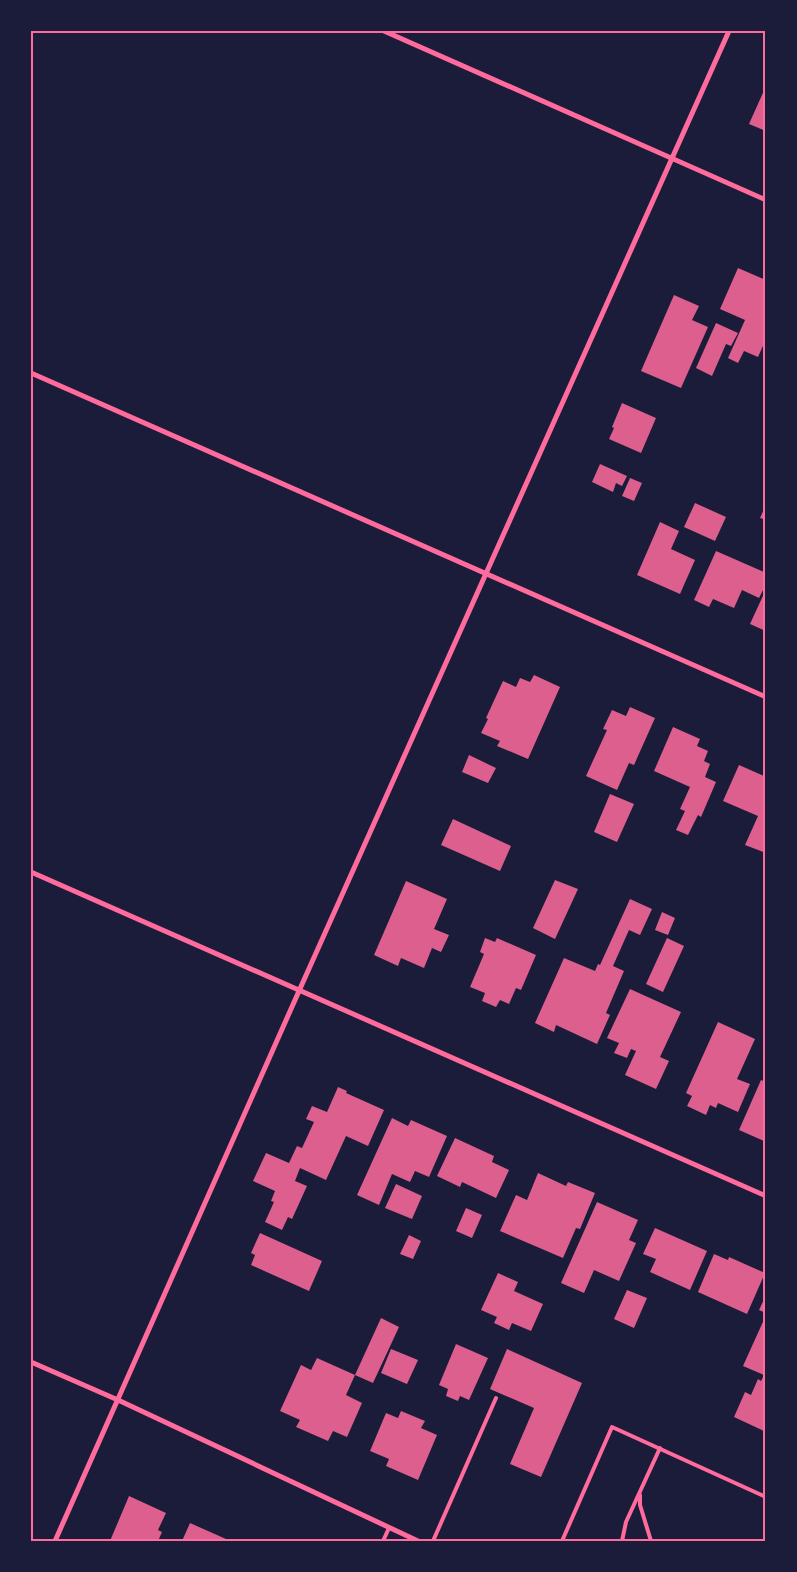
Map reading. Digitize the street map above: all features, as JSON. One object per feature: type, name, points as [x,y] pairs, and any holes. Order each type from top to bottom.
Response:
[{"type":"street","points":[[384,31],[766,200]]},
{"type":"street","points":[[55,1541],[729,31]]},
{"type":"street","points":[[31,373],[766,697]]},
{"type":"street","points":[[31,872],[766,1196]]},
{"type":"street","points":[[31,1362],[118,1400],[418,1541]]},
{"type":"lane","points":[[433,1541],[496,1398]]},
{"type":"lane","points":[[562,1541],[612,1427],[766,1497]]},
{"type":"lane","points":[[622,1541],[626,1522],[660,1448]]},
{"type":"lane","points":[[641,1490],[640,1505],[650,1541]]},
{"type":"lane","points":[[383,1541],[389,1528]]},
{"type":"building","points":[[766,86],[766,131],[749,124]]},
{"type":"building","points":[[738,268],[766,280],[766,339],[758,357],[744,351],[738,363],[728,358],[745,320],[720,309]]},
{"type":"building","points":[[674,295],[699,306],[692,320],[708,327],[681,388],[641,371]]},
{"type":"building","points":[[716,323],[738,333],[731,346],[726,344],[712,376],[696,368]]},
{"type":"building","points":[[622,403],[656,418],[641,453],[609,439]]},
{"type":"building","points":[[600,464],[627,476],[622,486],[616,483],[613,492],[592,482]]},
{"type":"building","points":[[630,478],[642,483],[634,501],[622,496]]},
{"type":"building","points":[[695,503],[726,517],[715,541],[684,527]]},
{"type":"building","points":[[766,505],[766,520],[760,518]]},
{"type":"building","points":[[660,522],[679,531],[671,549],[695,560],[680,594],[637,575]]},
{"type":"building","points":[[716,551],[766,573],[766,584],[759,598],[742,590],[734,608],[713,599],[709,607],[694,600]]},
{"type":"building","points":[[766,589],[766,631],[750,624]]},
{"type":"building","points":[[534,675],[560,687],[528,759],[497,746],[500,741],[481,733],[503,681],[516,687],[520,678],[530,682]]},
{"type":"building","points":[[630,707],[655,718],[634,765],[629,763],[617,790],[586,776],[607,730],[603,729],[612,710],[626,716]]},
{"type":"building","points":[[673,727],[700,739],[697,746],[708,751],[704,761],[710,764],[705,777],[716,782],[701,817],[698,815],[688,835],[676,830],[685,811],[680,809],[690,787],[654,771]]},
{"type":"building","points":[[469,755],[496,768],[488,783],[462,772]]},
{"type":"building","points":[[739,765],[766,777],[766,853],[745,845],[758,816],[723,801]]},
{"type":"building","points":[[610,794],[634,804],[617,842],[594,832]]},
{"type":"building","points":[[453,819],[511,846],[500,871],[441,845]]},
{"type":"building","points":[[555,880],[578,889],[555,939],[533,928]]},
{"type":"building","points":[[406,881],[447,899],[434,929],[449,935],[441,952],[432,948],[424,968],[401,958],[398,966],[374,955]]},
{"type":"building","points":[[630,899],[652,909],[640,935],[629,930],[613,966],[624,971],[606,1013],[610,1015],[597,1044],[556,1025],[554,1032],[535,1023],[564,958],[595,971],[598,964],[600,965]]},
{"type":"building","points":[[662,912],[675,918],[668,935],[655,930]]},
{"type":"building","points":[[485,938],[495,942],[497,938],[536,955],[521,990],[516,988],[509,1004],[500,1000],[496,1007],[482,1001],[485,993],[470,987],[484,954],[480,952]]},
{"type":"building","points":[[667,938],[684,946],[663,992],[646,984]]},
{"type":"building","points":[[630,989],[681,1012],[660,1057],[669,1061],[656,1089],[625,1075],[636,1051],[631,1049],[627,1058],[614,1053],[619,1043],[607,1038]]},
{"type":"building","points":[[718,1022],[755,1039],[737,1079],[750,1084],[738,1112],[718,1103],[716,1108],[710,1105],[706,1115],[687,1106],[692,1096],[686,1093]]},
{"type":"building","points":[[761,1080],[766,1082],[766,1142],[739,1130]]},
{"type":"building","points":[[338,1087],[347,1091],[346,1093],[384,1110],[368,1146],[346,1136],[326,1180],[300,1168],[295,1181],[307,1186],[292,1219],[288,1217],[282,1230],[265,1222],[274,1202],[271,1201],[275,1191],[253,1181],[266,1153],[289,1163],[297,1146],[302,1148],[314,1122],[306,1119],[312,1106],[327,1112]]},
{"type":"building","points":[[392,1118],[408,1126],[411,1120],[447,1136],[429,1177],[415,1171],[410,1182],[392,1174],[379,1205],[357,1195]]},
{"type":"building","points":[[455,1138],[494,1156],[492,1162],[509,1170],[496,1198],[462,1182],[460,1187],[437,1176]]},
{"type":"building","points":[[538,1173],[566,1186],[568,1182],[595,1193],[580,1229],[576,1228],[563,1258],[500,1231],[516,1195],[527,1200]]},
{"type":"building","points":[[396,1184],[422,1196],[412,1219],[385,1208]]},
{"type":"building","points":[[597,1202],[638,1220],[629,1240],[636,1243],[619,1281],[594,1270],[584,1293],[561,1283]]},
{"type":"building","points":[[466,1208],[482,1215],[472,1238],[456,1231]]},
{"type":"building","points":[[655,1228],[707,1251],[690,1290],[650,1272],[656,1259],[643,1254]]},
{"type":"building","points":[[260,1233],[322,1261],[309,1291],[251,1265],[255,1255],[251,1253]]},
{"type":"building","points":[[409,1235],[421,1241],[413,1259],[400,1254]]},
{"type":"building","points":[[714,1254],[728,1260],[729,1257],[765,1273],[747,1314],[698,1292]]},
{"type":"building","points":[[498,1273],[518,1282],[514,1291],[543,1304],[531,1331],[512,1323],[509,1330],[494,1323],[497,1317],[481,1310]]},
{"type":"building","points":[[627,1290],[647,1298],[634,1328],[614,1319]]},
{"type":"building","points":[[766,1295],[766,1313],[759,1310]]},
{"type":"building","points":[[766,1315],[766,1426],[764,1431],[734,1417],[745,1392],[751,1395],[758,1379],[761,1381],[764,1375],[743,1366]]},
{"type":"building","points":[[381,1318],[399,1327],[373,1383],[355,1375]]},
{"type":"building","points":[[456,1344],[488,1358],[469,1400],[460,1396],[458,1401],[446,1396],[448,1389],[439,1385]]},
{"type":"building","points":[[391,1349],[418,1360],[407,1384],[381,1373]]},
{"type":"building","points":[[507,1349],[582,1383],[541,1477],[510,1464],[534,1408],[490,1389]]},
{"type":"building","points":[[317,1358],[355,1375],[346,1395],[362,1403],[347,1437],[333,1431],[328,1441],[296,1427],[300,1420],[280,1411],[301,1365],[311,1370]]},
{"type":"building","points":[[401,1411],[425,1421],[421,1428],[437,1435],[418,1480],[386,1466],[389,1459],[370,1451],[386,1413],[398,1418]]},
{"type":"building","points":[[129,1496],[166,1513],[158,1530],[162,1532],[158,1541],[110,1541]]},
{"type":"building","points":[[190,1523],[226,1539],[225,1541],[182,1541]]}]
